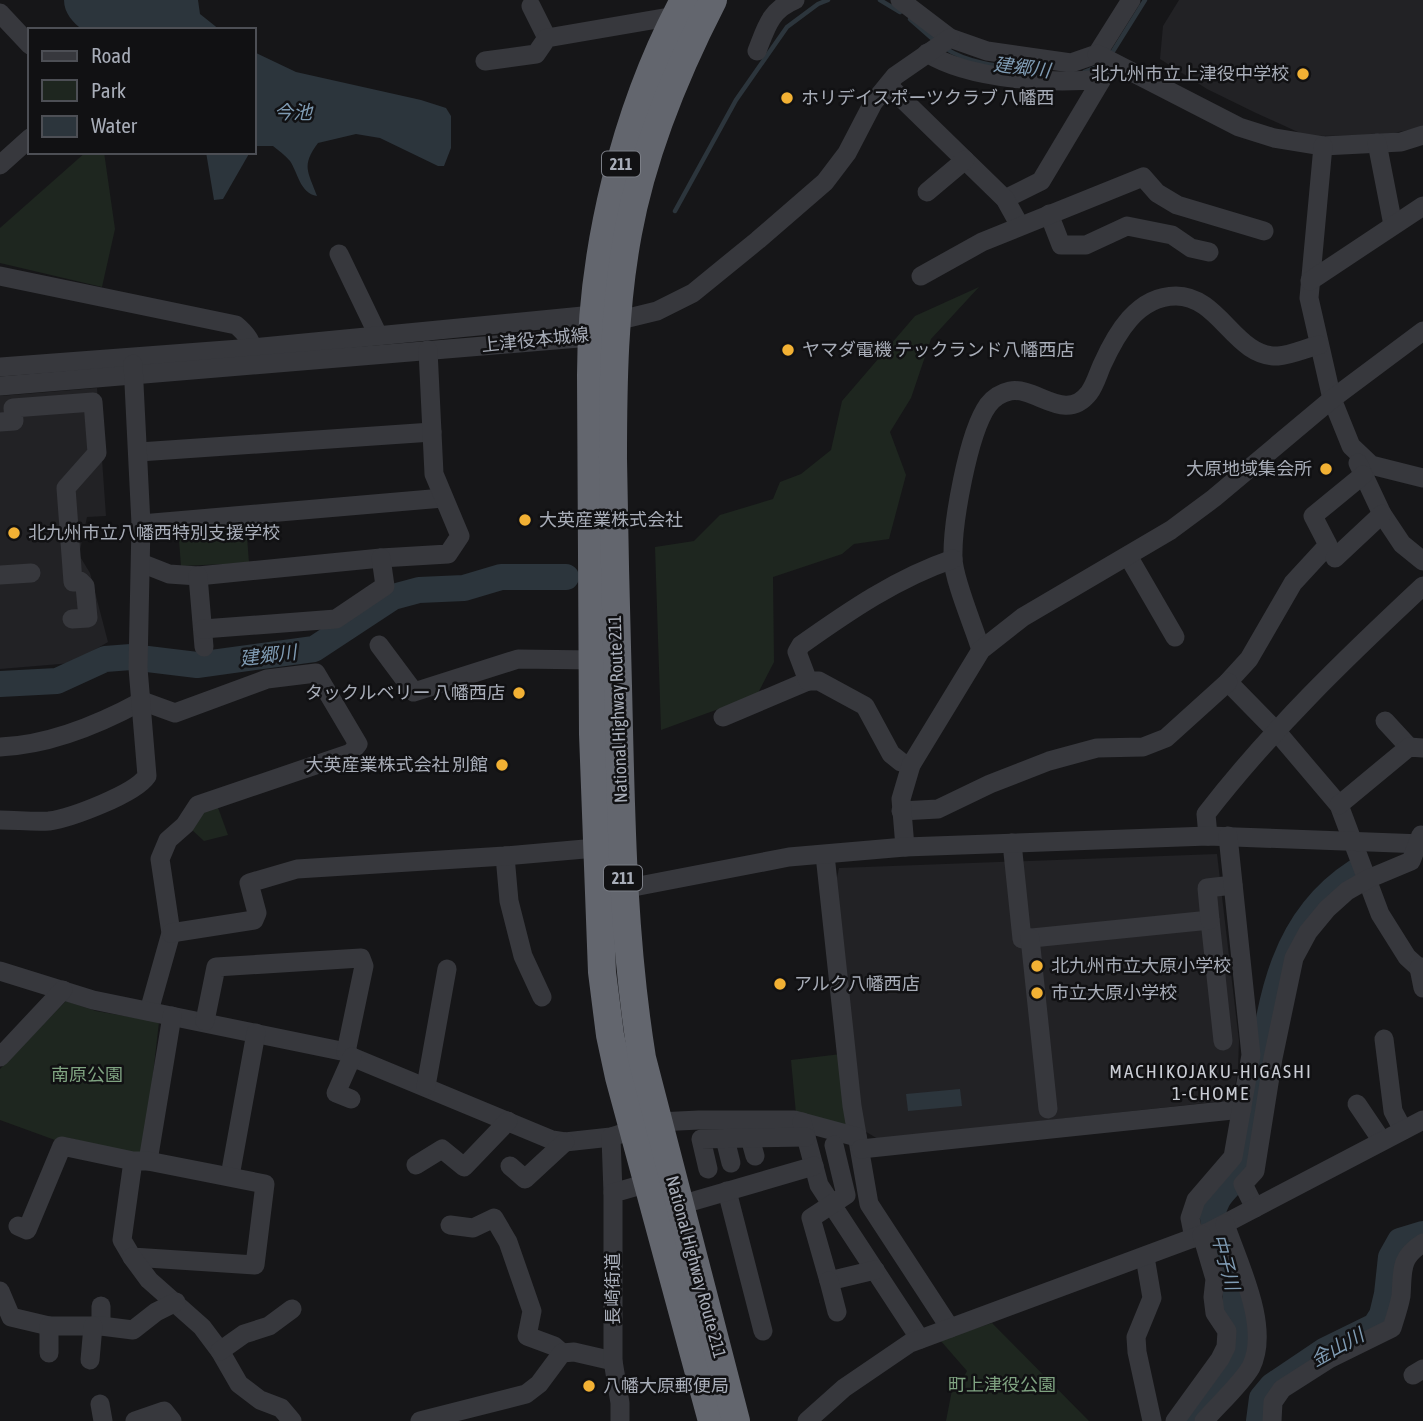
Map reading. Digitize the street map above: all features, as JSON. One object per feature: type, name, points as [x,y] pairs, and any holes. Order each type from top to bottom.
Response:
[{"type":"highway","name":"National Highway Route 211","points":[[712,1421],[610,1035],[602,972],[611,891],[614,365],[600,324],[651,142],[677,75],[713,0]]},
{"type":"highway","name":"National Highway Route 211","points":[[611,891],[596,848],[594,660],[604,235],[618,174],[639,103],[680,8]]},
{"type":"highway","name":"National Highway Route 211","points":[[634,1129],[680,1205],[736,1421]]},
{"type":"street","points":[[757,51],[771,17],[787,3],[795,0]]},
{"type":"street","points":[[907,2],[938,46],[941,62],[1032,80],[1071,70],[1097,54],[1131,0]]},
{"type":"street","points":[[531,6],[547,38]]},
{"type":"street","points":[[485,61],[536,54],[547,38],[680,8]]},
{"type":"street","points":[[0,13],[7,34],[28,44]]},
{"type":"street","points":[[600,324],[657,311],[693,293],[825,182],[847,153],[873,103],[895,76],[938,46],[987,51],[1102,79],[1041,181],[1005,199]]},
{"type":"street","points":[[1097,54],[1239,127],[1274,138],[1323,146],[1401,142],[1423,135]]},
{"type":"street","points":[[888,85],[1005,199],[1020,226]]},
{"type":"street","points":[[0,165],[28,140]]},
{"type":"street","points":[[1377,143],[1393,225]]},
{"type":"street","points":[[1323,146],[1309,298],[1332,399],[1382,514],[1402,544],[1423,561]]},
{"type":"street","points":[[927,192],[965,160]]},
{"type":"street","points":[[921,276],[982,242],[1143,177],[1157,193],[1177,205],[1264,231]]},
{"type":"street","points":[[1310,281],[1423,206]]},
{"type":"street","points":[[1049,214],[1061,245],[1086,245],[1127,226],[1172,235],[1192,248],[1209,252]]},
{"type":"street","points":[[339,254],[378,335]]},
{"type":"street","points":[[0,276],[236,325],[246,333],[254,356]]},
{"type":"street","points":[[981,650],[953,559],[963,474],[988,406],[1000,394],[1015,390],[1067,406],[1081,401],[1090,392],[1115,338],[1126,322],[1144,306],[1173,296],[1189,297],[1211,309],[1256,351],[1278,356],[1319,345]]},
{"type":"street","name":"上津役本城線","points":[[254,356],[378,335],[600,324]]},
{"type":"street","name":"上津役本城線","points":[[0,367],[133,365],[254,356],[428,350],[600,324]]},
{"type":"street","points":[[905,847],[901,799],[911,765],[981,650],[1023,617],[1171,530],[1214,498],[1332,399],[1423,331]]},
{"type":"street","points":[[141,563],[169,574],[198,576],[447,554],[460,536],[434,474],[428,350]]},
{"type":"street","points":[[0,820],[50,821],[103,804],[142,783],[147,776],[138,657],[141,524],[133,365]]},
{"type":"street","name":"上津役本城線","points":[[0,386],[133,365]]},
{"type":"street","points":[[0,422],[14,421],[13,408],[93,401],[97,453],[66,488],[73,582],[80,581],[85,586],[88,618],[72,619]]},
{"type":"street","points":[[139,452],[432,432]]},
{"type":"street","points":[[1351,446],[1371,465],[1423,478]]},
{"type":"street","points":[[1331,551],[1313,516],[1363,475]]},
{"type":"street","points":[[141,524],[443,498]]},
{"type":"street","points":[[901,811],[938,809],[990,784],[1049,761],[1085,751],[1097,748],[1143,747],[1166,738],[1228,682],[1249,659],[1293,583],[1382,514]]},
{"type":"street","points":[[1128,555],[1175,637]]},
{"type":"street","points":[[198,576],[203,638],[336,620],[385,586],[381,558]]},
{"type":"street","points":[[808,681],[797,652],[801,645],[868,598],[953,559]]},
{"type":"street","points":[[0,575],[31,573]]},
{"type":"street","points":[[1208,836],[1206,814],[1227,786],[1355,649],[1423,586]]},
{"type":"street","points":[[379,645],[414,692],[518,659],[594,660]]},
{"type":"street","points":[[0,747],[40,743],[60,737],[142,701],[175,713],[267,678],[316,673],[358,744],[351,753],[198,806],[185,825],[168,840],[160,859],[171,933],[149,1012]]},
{"type":"street","points":[[723,717],[808,681],[819,681],[865,706],[891,754],[901,762],[911,765]]},
{"type":"street","points":[[1228,682],[1277,732],[1339,805],[1380,914],[1407,957],[1421,968],[1423,988]]},
{"type":"street","points":[[1339,805],[1416,748],[1385,721]]},
{"type":"street","points":[[611,891],[789,858],[905,847],[1208,836],[1421,839],[1411,861],[1368,879],[1347,891],[1327,909],[1308,932],[1294,958],[1273,1058],[1255,1171],[1243,1184],[1255,1208]]},
{"type":"street","points":[[1205,1421],[1251,1367],[1258,1329],[1254,1308],[1210,1231],[1190,1217],[1196,1200],[1233,1157],[1251,1055],[1228,836]]},
{"type":"street","points":[[1012,843],[1022,939],[1210,920]]},
{"type":"street","points":[[171,933],[254,920],[257,913],[249,883],[297,869],[596,848]]},
{"type":"street","points":[[825,855],[859,1143],[869,1204],[950,1328]]},
{"type":"street","points":[[505,856],[509,901],[523,956],[542,997]]},
{"type":"street","points":[[1223,1041],[1207,888],[1233,885]]},
{"type":"street","points":[[1030,938],[1048,1109]]},
{"type":"street","points":[[205,1021],[216,967],[361,958],[364,966],[349,1054],[336,1093]]},
{"type":"street","points":[[426,1086],[447,969]]},
{"type":"street","points":[[0,971],[93,1000],[205,1021],[349,1054],[538,1136],[565,1142],[634,1129],[780,1120],[804,1130],[859,1143],[1242,1109]]},
{"type":"street","points":[[0,1057],[62,990]]},
{"type":"street","points":[[172,1016],[122,1240],[149,1280],[202,1327],[239,1384],[260,1400],[281,1408],[292,1421]]},
{"type":"street","points":[[230,1176],[256,1033]]},
{"type":"street","points":[[1384,1039],[1393,1111],[1403,1130]]},
{"type":"street","points":[[1251,1055],[1273,1058]]},
{"type":"street","points":[[1357,1104],[1382,1141]]},
{"type":"street","points":[[807,1421],[844,1388],[910,1343],[1210,1231],[1423,1120]]},
{"type":"street","points":[[416,1164],[442,1149],[464,1167],[508,1121]]},
{"type":"street","name":"長崎街道","points":[[620,1421],[613,1361],[613,1193],[634,1129]]},
{"type":"street","points":[[708,1169],[701,1139],[724,1139],[753,1147],[776,1143],[804,1130]]},
{"type":"street","points":[[804,1130],[819,1185],[920,1339]]},
{"type":"street","points":[[724,1139],[731,1163]]},
{"type":"street","points":[[510,1167],[525,1179],[565,1142]]},
{"type":"street","points":[[834,1144],[846,1195],[811,1218],[837,1312]]},
{"type":"street","points":[[18,1226],[27,1230],[62,1146],[265,1184],[255,1265],[132,1256]]},
{"type":"street","points":[[680,1205],[814,1166]]},
{"type":"street","points":[[613,1193],[648,1183]]},
{"type":"street","points":[[727,1191],[763,1331]]},
{"type":"street","points":[[450,1225],[472,1228],[494,1218],[508,1242],[532,1311],[527,1336],[554,1346],[562,1353],[574,1352],[613,1361]]},
{"type":"street","points":[[1175,1421],[1226,1347],[1227,1331],[1215,1313],[1210,1231]]},
{"type":"street","points":[[1272,1421],[1273,1402],[1282,1389],[1329,1359],[1392,1328],[1401,1297],[1401,1275],[1406,1256],[1423,1243]]},
{"type":"street","points":[[1145,1256],[1152,1298],[1136,1337],[1152,1421]]},
{"type":"street","points":[[829,1281],[875,1270]]},
{"type":"street","points":[[0,1291],[11,1317],[50,1326],[97,1326],[133,1330],[156,1312],[176,1302]]},
{"type":"street","points":[[90,1360],[102,1306]]},
{"type":"street","points":[[220,1351],[244,1334],[269,1326],[292,1309]]},
{"type":"street","points":[[49,1353],[50,1326]]},
{"type":"street","points":[[420,1421],[526,1394],[539,1384],[562,1353]]},
{"type":"street","points":[[135,1421],[164,1411],[172,1421]]},
{"type":"shaded area","name":"北九州市立上津役中学校","points":[[1179,0],[1423,0],[1423,127],[1384,135],[1315,136],[1300,133],[1207,89],[1160,59],[1163,26]]},
{"type":"shaded area","name":"北九州市立八幡西特別支援学校","points":[[97,388],[106,516],[87,517],[79,555],[90,573],[108,642],[72,663],[0,669],[0,396]]},
{"type":"shaded area","name":"北九州市立大原小学校","points":[[1217,854],[1239,1041],[1233,1100],[878,1139],[863,1130],[834,891],[839,868]]},
{"type":"green space","points":[[84,154],[104,154],[115,229],[102,287],[0,263],[0,228]]},
{"type":"green space","points":[[979,287],[931,339],[911,398],[890,432],[906,475],[889,539],[854,544],[842,554],[773,577],[774,662],[757,695],[661,730],[655,547],[694,541],[720,515],[773,499],[780,482],[801,474],[831,450],[842,401],[915,316]]},
{"type":"green space","points":[[246,523],[249,563],[181,566],[178,528]]},
{"type":"green space","points":[[217,805],[228,835],[204,841],[190,828],[200,810]]},
{"type":"green space","name":"南原公園","points":[[66,1001],[96,1011],[159,1022],[144,1153],[136,1155],[65,1137],[55,1140],[0,1120],[0,1069]]},
{"type":"green space","points":[[841,1054],[849,1120],[844,1127],[796,1114],[791,1060]]},
{"type":"green space","name":"町上津役公園","points":[[992,1323],[1089,1421],[946,1421],[952,1390],[967,1371],[940,1340]]},
{"type":"water","points":[[64,0],[198,0],[200,14],[218,28],[81,28],[66,9]]},
{"type":"water","name":"今池","points":[[256,53],[296,72],[446,108],[451,116],[451,148],[444,166],[438,166],[380,138],[356,134],[318,143],[308,163],[317,196],[303,187],[290,161],[273,146],[256,146]]},
{"type":"water","name":"今池","points":[[206,154],[249,154],[223,199],[214,200]]},
{"type":"water","points":[[960,1089],[962,1106],[908,1111],[906,1094]]},
{"type":"waterway","name":"建郷川","points":[[675,211],[736,100],[787,27],[818,4],[828,0]]},
{"type":"waterway","name":"建郷川","points":[[880,0],[900,12]]},
{"type":"waterway","name":"建郷川","points":[[1110,56],[1145,0]]},
{"type":"waterway","name":"建郷川","points":[[910,19],[935,41]]},
{"type":"waterway","name":"建郷川","points":[[945,48],[978,62],[1038,71]]},
{"type":"waterway","name":"建郷川","points":[[1084,72],[1102,65]]},
{"type":"waterway","name":"建郷川","points":[[0,684],[57,681],[105,659],[131,657],[197,665],[314,649],[393,597],[419,590],[464,588],[501,577],[566,577]]},
{"type":"waterway","name":"中子川","points":[[1191,1421],[1240,1360],[1247,1339],[1236,1307],[1236,1292],[1216,1236],[1213,1218],[1216,1202],[1241,1172],[1247,1159],[1270,1011],[1279,979],[1290,949],[1306,920],[1328,894],[1356,872]]},
{"type":"waterway","name":"金山川","points":[[1259,1421],[1262,1398],[1272,1386],[1324,1351],[1375,1326],[1382,1315],[1387,1294],[1391,1257],[1400,1241],[1423,1234]]},
{"type":"place","name":"北九州市立上津役中学校","points":[[1303,74]]},
{"type":"place","name":"ホリデイスポーツクラブ 八幡西","points":[[787,98]]},
{"type":"place","name":"ヤマダ電機 テックランド八幡西店","points":[[788,350]]},
{"type":"place","name":"大原地域集会所","points":[[1326,469]]},
{"type":"place","name":"大英産業株式会社","points":[[525,520]]},
{"type":"place","name":"北九州市立八幡西特別支援学校","points":[[14,533]]},
{"type":"place","name":"タックルベリー 八幡西店","points":[[519,693]]},
{"type":"place","name":"大英産業株式会社 別館","points":[[502,765]]},
{"type":"place","name":"北九州市立大原小学校","points":[[1037,966]]},
{"type":"place","name":"アルク八幡西店","points":[[780,984]]},
{"type":"place","name":"市立大原小学校","points":[[1037,993]]},
{"type":"place","name":"八幡大原郵便局","points":[[589,1386]]},
{"type":"district","name":"MACHIKOJAKU-HIGASHI 1-CHOME","points":[[1211,1082]]}]
